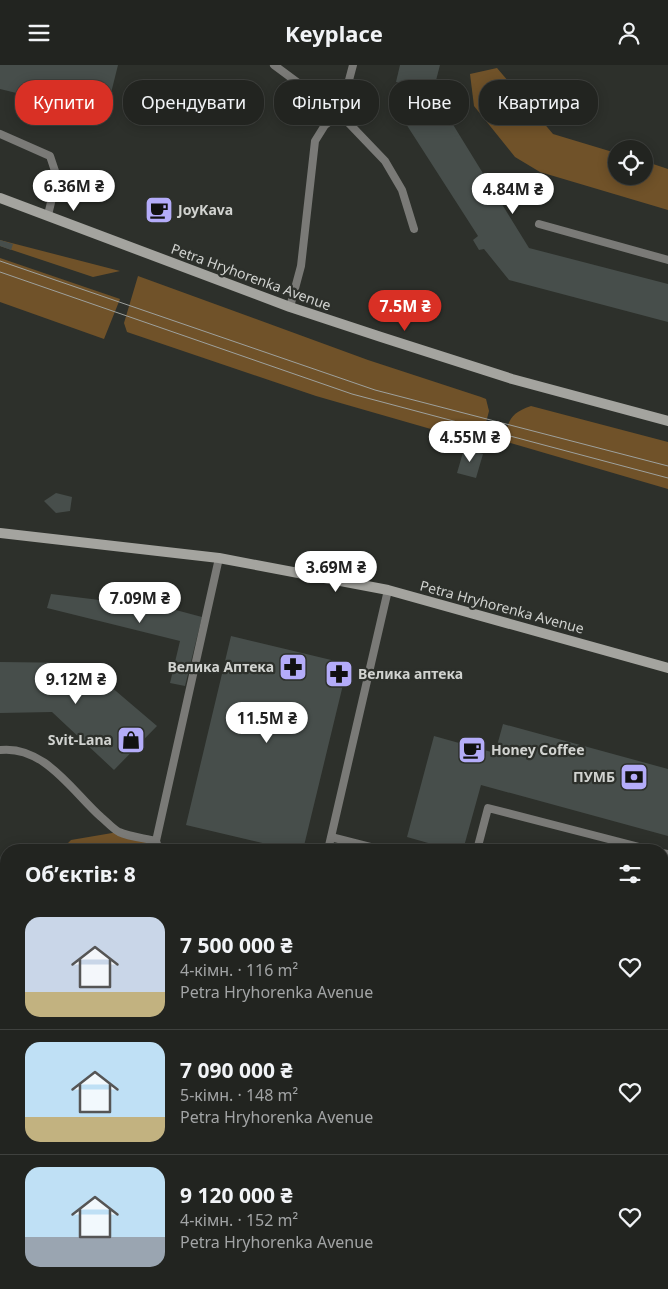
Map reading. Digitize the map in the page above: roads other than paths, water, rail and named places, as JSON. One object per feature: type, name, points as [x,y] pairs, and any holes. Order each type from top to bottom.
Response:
[{"type":"main road","name":"Petra Hryhorenka Avenue","points":[[0,198],[290,307],[512,379],[668,421]]},
{"type":"main road","name":"Petra Hryhorenka Avenue","points":[[0,533],[219,558],[388,590],[668,667]]},
{"type":"lane","points":[[274,65],[294,80]]},
{"type":"lane","points":[[350,80],[354,65]]},
{"type":"lane","points":[[290,307],[301,266],[315,141],[325,125]]},
{"type":"lane","points":[[351,125],[385,161],[402,190],[414,229]]},
{"type":"lane","points":[[0,134],[50,156],[58,177],[48,215]]},
{"type":"lane","points":[[539,224],[668,260]]},
{"type":"lane","points":[[157,844],[156,841],[219,558]]},
{"type":"lane","points":[[329,844],[388,590]]},
{"type":"lane","points":[[0,750],[7,749],[33,754],[64,779],[92,809],[118,832],[156,841]]},
{"type":"lane","points":[[479,844],[488,808],[628,844]]},
{"type":"lane","points":[[331,837],[358,844]]},
{"type":"tram line","points":[[0,261],[375,390],[668,466]]},
{"type":"tram line","points":[[0,272],[352,394],[668,478]]},
{"type":"place","name":"JoyKava","points":[[159,210]]},
{"type":"place","name":"Велика Аптека","points":[[293,667]]},
{"type":"place","name":"Велика аптека","points":[[339,674]]},
{"type":"place","name":"Svit-Lana","points":[[131,740]]},
{"type":"place","name":"Honey Coffee","points":[[472,750]]},
{"type":"place","name":"ПУМБ","points":[[634,777]]}]
